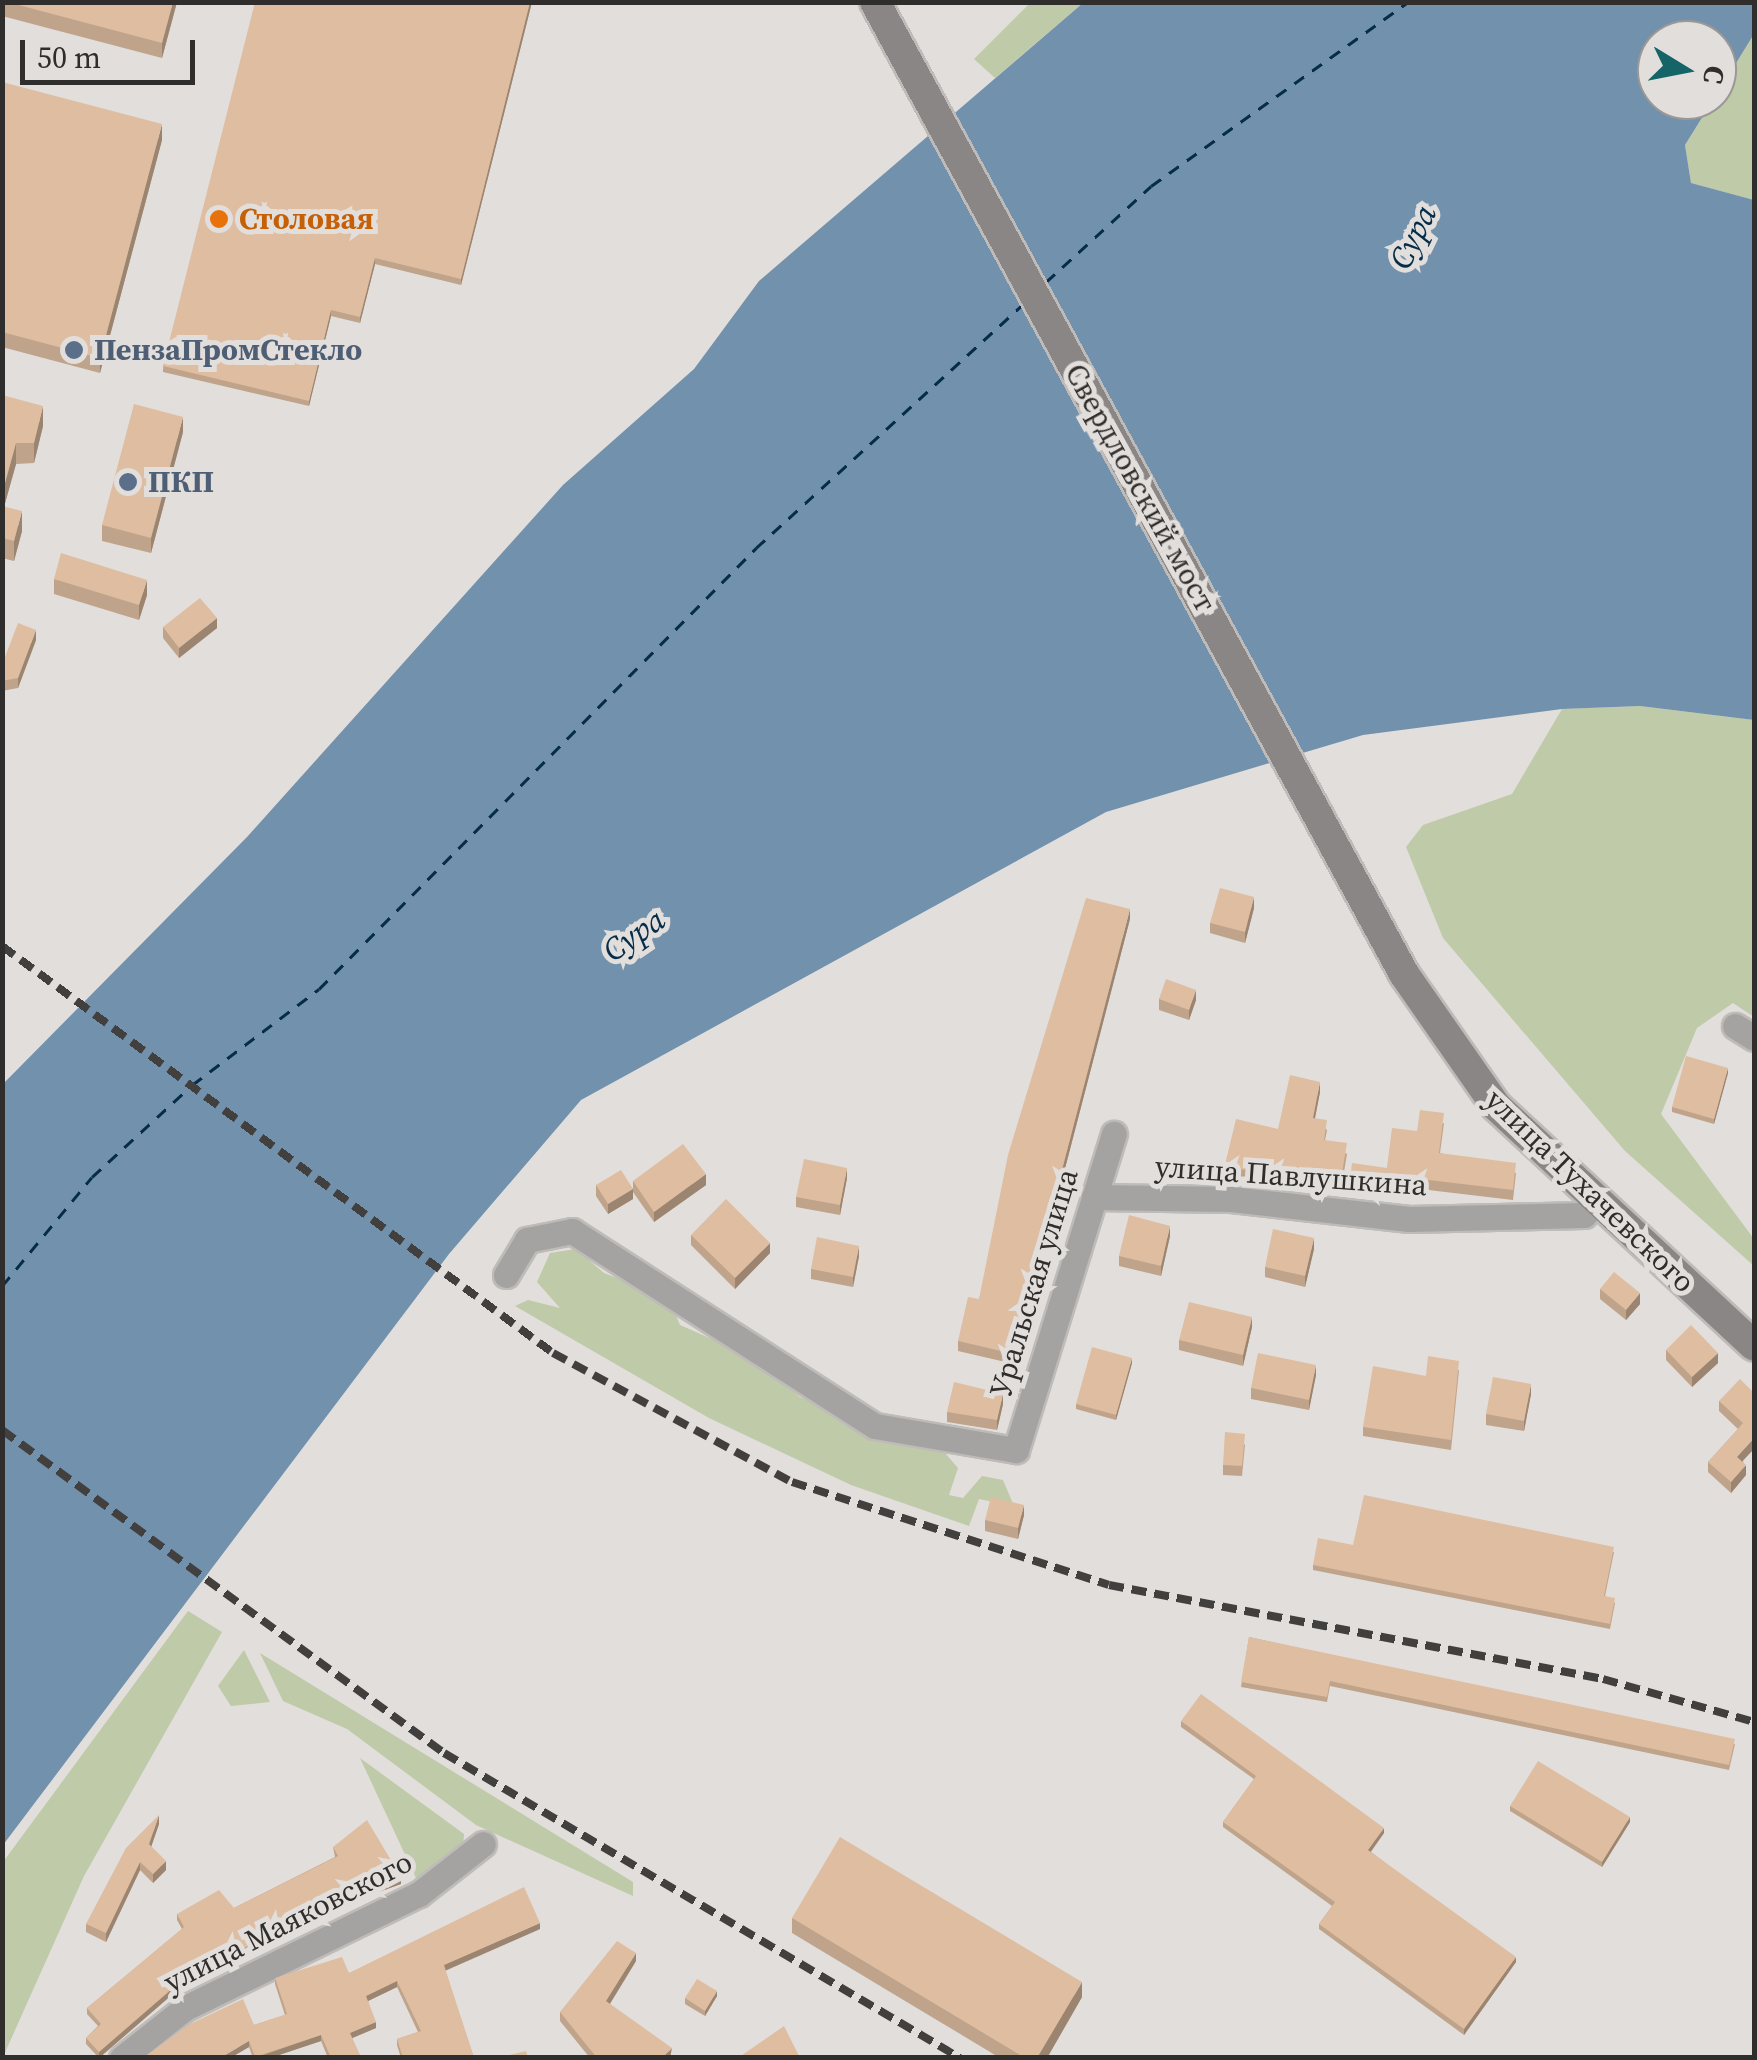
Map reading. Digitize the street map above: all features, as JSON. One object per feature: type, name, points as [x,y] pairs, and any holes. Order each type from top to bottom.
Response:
[{"type":"main road","name":"Свердловский мост","points":[[875,2],[1404,974]]},
{"type":"main road","name":"улица Тухачевского","points":[[1404,974],[1496,1106],[1754,1346]]},
{"type":"street","name":"Уральская улица","points":[[506,1276],[527,1240],[572,1231],[875,1426],[1016,1450],[1114,1134]]},
{"type":"street","name":"улица Павлушкина","points":[[1094,1197],[1231,1200],[1409,1219],[1584,1215],[1597,1201]]},
{"type":"street","name":"улица Маяковского","points":[[122,2058],[185,2008],[406,1901],[483,1844]]},
{"type":"green space","points":[[1030,3],[1083,3],[995,78],[974,59]]},
{"type":"green space","points":[[1754,34],[1754,200],[1691,183],[1685,145],[1701,120],[1737,120],[1737,61]]},
{"type":"green space","points":[[1640,706],[1754,720],[1754,1017],[1733,1003],[1697,1028],[1661,1114],[1754,1239],[1754,1266],[1625,1151],[1443,938],[1406,847],[1423,825],[1512,794],[1562,709]]},
{"type":"green space","points":[[576,1249],[604,1273],[669,1298],[680,1325],[748,1355],[800,1397],[945,1453],[958,1468],[949,1495],[963,1498],[982,1476],[1003,1480],[1014,1506],[979,1499],[969,1526],[851,1485],[709,1418],[515,1306],[528,1300],[560,1308],[537,1282],[550,1253]]},
{"type":"green space","points":[[188,1611],[222,1632],[84,1876],[3,2057],[3,1862]]},
{"type":"green space","points":[[244,1650],[270,1702],[231,1706],[218,1686]]},
{"type":"green space","points":[[260,1653],[633,1882],[633,1896],[476,1825],[347,1729],[283,1701]]},
{"type":"green space","points":[[360,1758],[464,1834],[463,1850],[431,1878],[416,1878]]},
{"type":"water","name":"Сура","points":[[1083,3],[1754,3],[1754,34],[1737,62],[1737,20],[1637,20],[1637,120],[1701,120],[1685,145],[1691,183],[1754,200],[1754,720],[1640,706],[1562,709],[1363,735],[1106,812],[581,1100],[449,1254],[3,1845],[2,1085],[247,837],[563,485],[694,369],[759,281]]},
{"type":"building","points":[[7,2],[173,2],[162,43]]},
{"type":"building","points":[[255,2],[530,2],[461,279],[375,258],[360,317],[331,310],[309,401],[163,366]]},
{"type":"building","points":[[2,82],[162,124],[100,358],[2,332]]},
{"type":"building","points":[[2,395],[43,406],[34,443],[16,443],[2,494]]},
{"type":"building","points":[[134,404],[183,417],[151,538],[102,525]]},
{"type":"building","points":[[2,506],[22,511],[14,541],[2,538]]},
{"type":"building","points":[[61,553],[147,580],[139,605],[54,579]]},
{"type":"building","points":[[200,598],[217,618],[179,648],[163,627]]},
{"type":"building","points":[[18,623],[36,630],[18,678],[2,681],[2,665]]},
{"type":"building","points":[[1220,888],[1254,897],[1245,932],[1210,923]]},
{"type":"building","points":[[1086,898],[1130,909],[1014,1354],[958,1341],[968,1297],[979,1299],[1008,1155]]},
{"type":"building","points":[[1166,979],[1196,990],[1189,1010],[1159,999]]},
{"type":"building","points":[[1686,1056],[1728,1068],[1714,1119],[1672,1107]]},
{"type":"building","points":[[1290,1075],[1320,1082],[1313,1118],[1327,1120],[1324,1140],[1347,1143],[1342,1173],[1224,1169],[1236,1119],[1278,1129]]},
{"type":"building","points":[[1420,1110],[1444,1113],[1439,1153],[1516,1163],[1513,1190],[1386,1175],[1392,1128],[1417,1131]]},
{"type":"building","points":[[683,1144],[706,1174],[654,1212],[633,1181]]},
{"type":"building","points":[[804,1159],[847,1168],[840,1205],[796,1197]]},
{"type":"building","points":[[1352,1163],[1387,1168],[1384,1192],[1349,1187]]},
{"type":"building","points":[[621,1170],[633,1189],[608,1204],[596,1185]]},
{"type":"building","points":[[726,1199],[770,1243],[735,1278],[691,1235]]},
{"type":"building","points":[[1129,1215],[1170,1226],[1161,1266],[1119,1256]]},
{"type":"building","points":[[1273,1229],[1314,1238],[1305,1276],[1265,1267]]},
{"type":"building","points":[[817,1237],[859,1246],[853,1277],[811,1269]]},
{"type":"building","points":[[1614,1272],[1640,1293],[1626,1310],[1600,1289]]},
{"type":"building","points":[[1189,1302],[1252,1317],[1243,1355],[1179,1340]]},
{"type":"building","points":[[1691,1325],[1718,1353],[1692,1377],[1666,1350]]},
{"type":"building","points":[[1092,1347],[1132,1358],[1116,1415],[1076,1404]]},
{"type":"building","points":[[1258,1353],[1316,1365],[1309,1400],[1251,1388]]},
{"type":"building","points":[[1428,1356],[1459,1361],[1451,1440],[1363,1427],[1373,1366],[1426,1376]]},
{"type":"building","points":[[1493,1377],[1531,1384],[1524,1421],[1486,1414]]},
{"type":"building","points":[[1740,1379],[1754,1393],[1754,1438],[1737,1457],[1746,1465],[1731,1482],[1708,1462],[1743,1423],[1719,1401]]},
{"type":"building","points":[[954,1382],[1003,1394],[997,1420],[947,1412]]},
{"type":"building","points":[[1225,1432],[1245,1434],[1242,1466],[1223,1465]]},
{"type":"building","points":[[1364,1495],[1614,1547],[1604,1596],[1615,1598],[1610,1624],[1313,1565],[1318,1538],[1353,1545]]},
{"type":"building","points":[[991,1497],[1024,1505],[1018,1528],[985,1520]]},
{"type":"building","points":[[1249,1637],[1735,1739],[1729,1765],[1330,1681],[1327,1697],[1241,1682]]},
{"type":"building","points":[[1201,1694],[1384,1828],[1368,1850],[1516,1957],[1464,2029],[1319,1924],[1335,1902],[1223,1822],[1256,1776],[1181,1721]]},
{"type":"building","points":[[1538,1761],[1630,1817],[1602,1862],[1510,1806]]},
{"type":"building","points":[[159,1815],[149,1844],[166,1861],[153,1874],[140,1862],[106,1933],[86,1924],[126,1848]]},
{"type":"building","points":[[367,1820],[401,1877],[318,1908],[208,1968],[204,1961],[99,2052],[86,2038],[101,2024],[87,2008],[184,1927],[177,1914],[219,1890],[234,1908],[338,1856],[333,1847]]},
{"type":"building","points":[[840,1837],[1082,1982],[1037,2058],[1025,2058],[792,1918]]},
{"type":"building","points":[[524,1887],[540,1923],[444,1965],[474,2058],[403,2058],[397,2039],[421,2031],[397,1981],[366,1996],[376,2022],[350,2033],[361,2058],[331,2058],[321,2035],[255,2057],[249,2041],[220,2058],[143,2058],[190,2024],[243,1999],[254,2025],[287,2014],[275,1978],[342,1957],[349,1973]]},
{"type":"building","points":[[617,1941],[636,1953],[606,2001],[672,2048],[662,2058],[597,2058],[560,2012]]},
{"type":"building","points":[[697,1979],[717,1991],[705,2011],[685,1998]]},
{"type":"building","points":[[784,2026],[800,2058],[738,2058]]},
{"type":"building","points":[[526,2051],[528,2058],[497,2058]]},
{"type":"ferry route","points":[[1046,282],[1151,186],[1408,2]]},
{"type":"ferry route","points":[[2,1286],[92,1177],[192,1085],[319,989],[756,548],[1022,305]]},
{"type":"railway","points":[[2,946],[553,1353],[792,1482],[1109,1585],[1603,1679],[1754,1722]]},
{"type":"railway","points":[[2,1430],[444,1753],[960,2058]]},
{"type":"place","name":"Столовая","points":[[219,219]]},
{"type":"place","name":"ПензаПромСтекло","points":[[74,350]]},
{"type":"place","name":"ПКП","points":[[128,482]]}]
